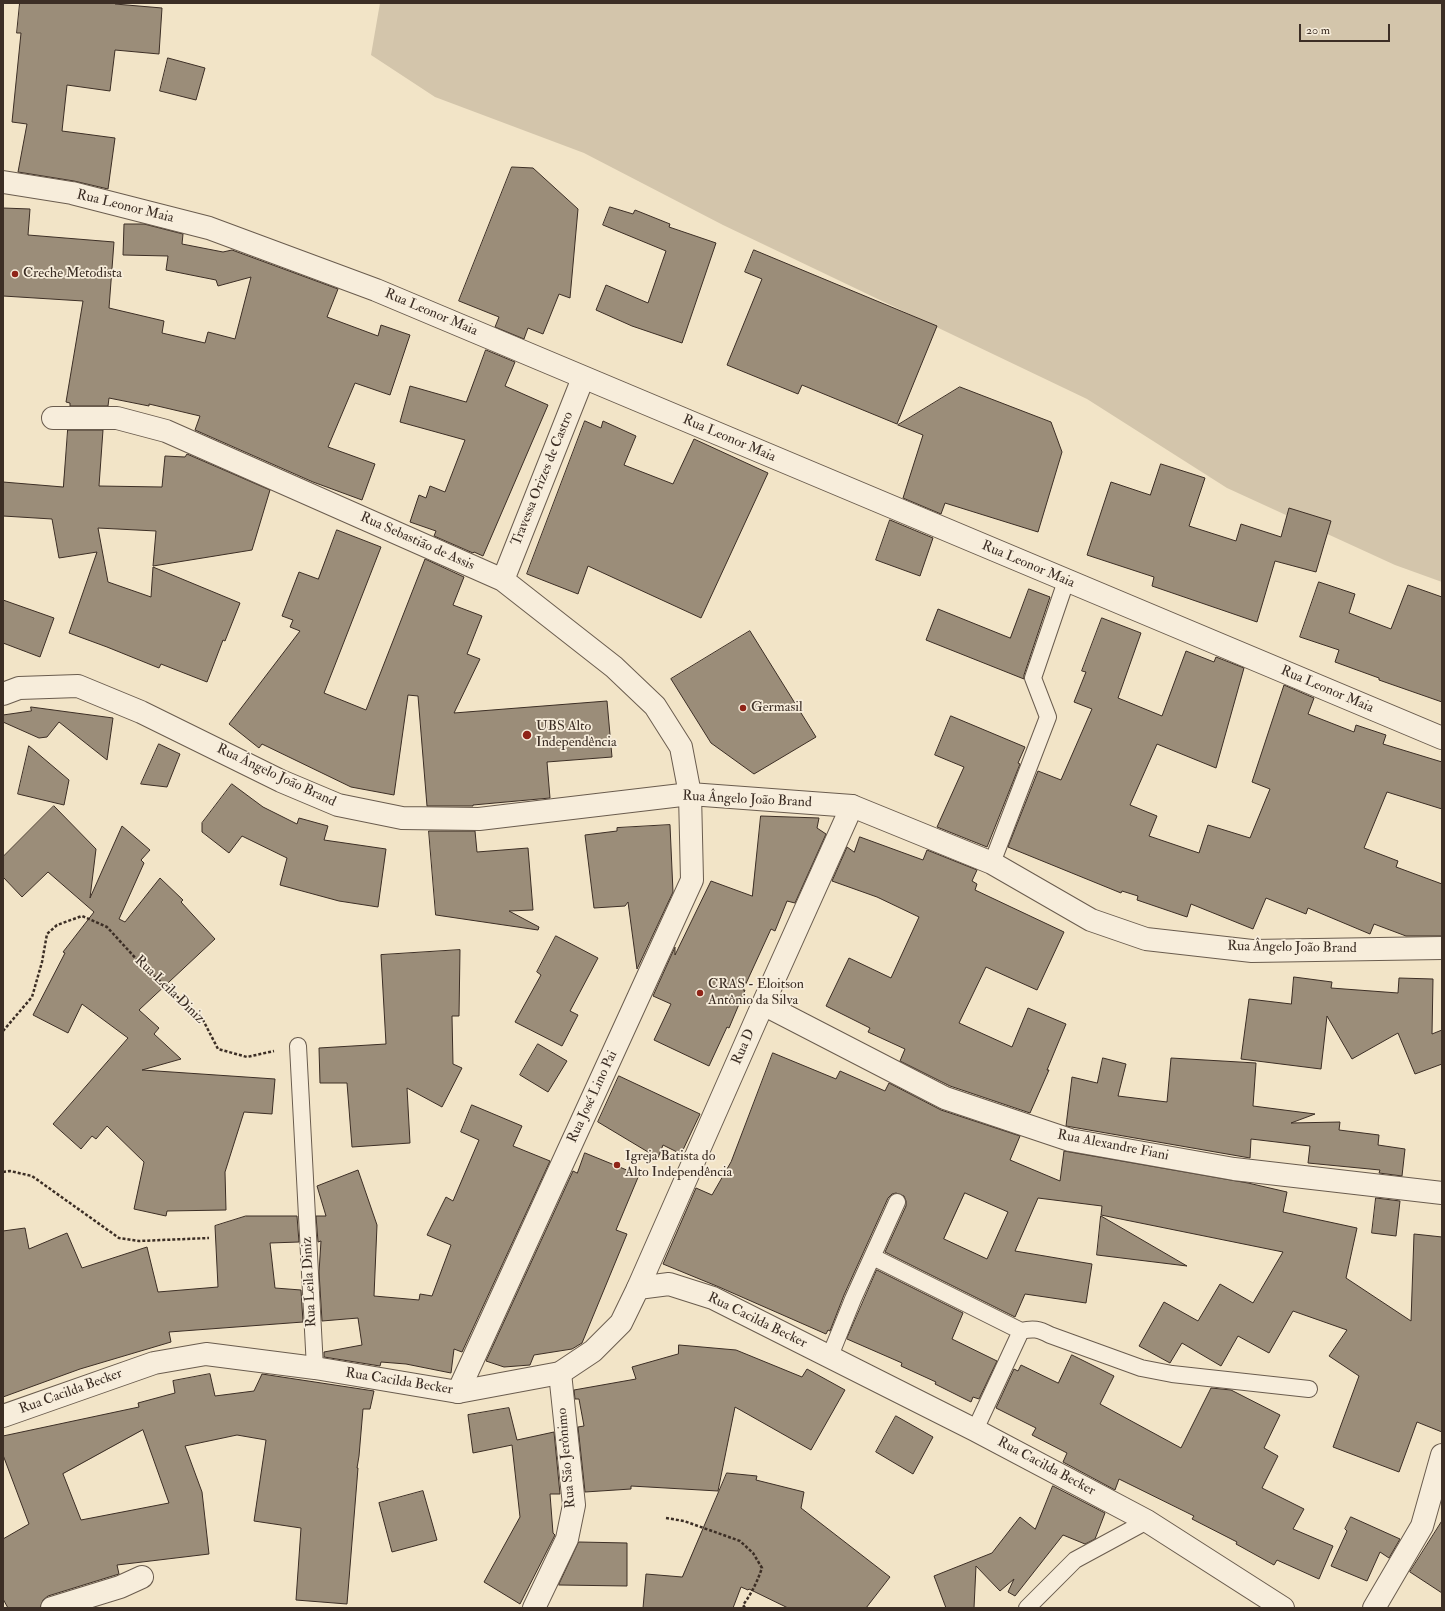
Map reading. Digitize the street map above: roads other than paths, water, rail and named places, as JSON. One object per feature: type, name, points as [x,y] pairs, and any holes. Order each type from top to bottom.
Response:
[{"type":"street","name":"Rua Leonor Maia","points":[[3,182],[72,193],[209,228],[376,290],[1442,738]]},
{"type":"street","name":"Travessa Orizes de Castro","points":[[503,580],[583,378]]},
{"type":"street","name":"Rua Sebastião de Assis","points":[[53,418],[117,418],[166,431],[503,580],[614,667],[655,706],[681,747],[690,794]]},
{"type":"street","name":"Rua Ângelo João Brand","points":[[3,694],[19,688],[78,686],[141,712],[281,781],[338,805],[402,818],[479,819],[690,794],[852,806],[992,863],[1091,920],[1146,939],[1252,951],[1442,948]]},
{"type":"street","name":"Rua José Lino Pai","points":[[458,1392],[692,880],[690,794]]},
{"type":"street","name":"Rua D","points":[[638,1288],[852,806]]},
{"type":"street","name":"Rua Alexandre Fiani","points":[[763,1004],[946,1098],[1070,1140],[1234,1169],[1442,1193]]},
{"type":"street","name":"Rua Cacilda Becker","points":[[3,1416],[154,1363],[206,1354],[315,1368],[458,1392],[560,1373],[592,1351],[621,1323],[638,1288],[669,1284],[713,1298],[975,1430],[1147,1521],[1283,1608]]},
{"type":"street","name":"Rua São Jerônimo","points":[[534,1608],[567,1539],[574,1505],[560,1373]]},
{"type":"street","points":[[1374,1608],[1422,1526],[1442,1455]]},
{"type":"street","points":[[52,1608],[120,1587],[142,1577]]},
{"type":"lane","points":[[992,863],[1048,717],[1032,678],[1066,581]]},
{"type":"lane","name":"Rua Leila Diniz","points":[[298,1046],[315,1368]]},
{"type":"lane","points":[[830,1356],[853,1299],[897,1202]]},
{"type":"lane","points":[[873,1257],[1021,1330],[1033,1328],[1042,1330],[1050,1335],[1142,1368],[1172,1374],[1309,1389]]},
{"type":"lane","points":[[975,1430],[1021,1330]]},
{"type":"lane","points":[[1027,1608],[1075,1560],[1147,1521]]},
{"type":"place","name":"Creche Metodista","points":[[15,274]]},
{"type":"place","name":"Germasil","points":[[743,708]]},
{"type":"place","name":"UBS Alto Independência","points":[[527,735]]},
{"type":"place","name":"CRAS - Eloitson Antônio da Silva","points":[[700,993]]},
{"type":"place","name":"Igreja Batista do Alto Independência","points":[[617,1165]]}]
